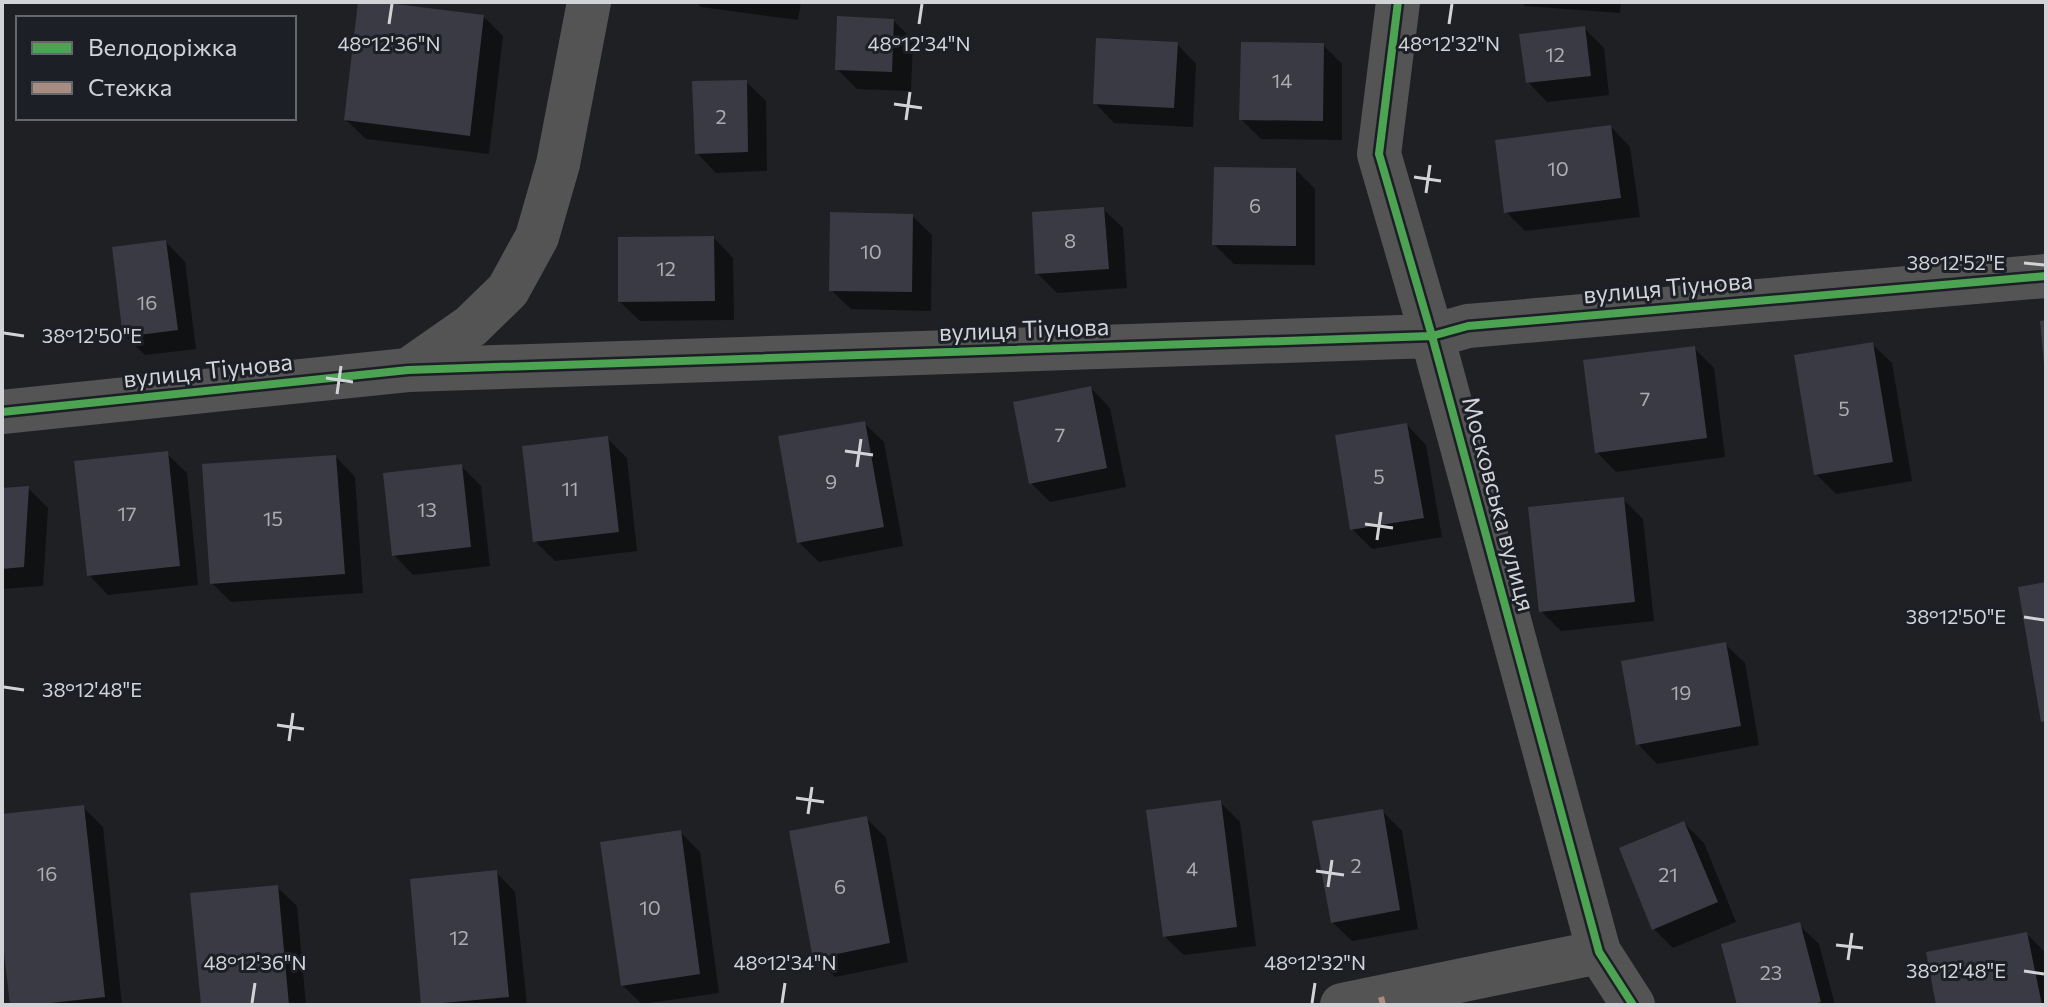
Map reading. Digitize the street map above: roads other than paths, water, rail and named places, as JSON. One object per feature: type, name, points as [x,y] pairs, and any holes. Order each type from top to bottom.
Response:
[{"type":"street","points":[[408,370],[471,326],[508,290],[537,237],[558,164],[589,2]]},
{"type":"street","name":"Московська вулиця","points":[[1398,2],[1379,154],[1432,336],[1599,952],[1633,1005]]},
{"type":"street","name":"вулиця Тіунова","points":[[2,412],[408,370],[1432,336],[1468,326],[2046,276]]},
{"type":"street","points":[[1342,1005],[1599,952]]}]
